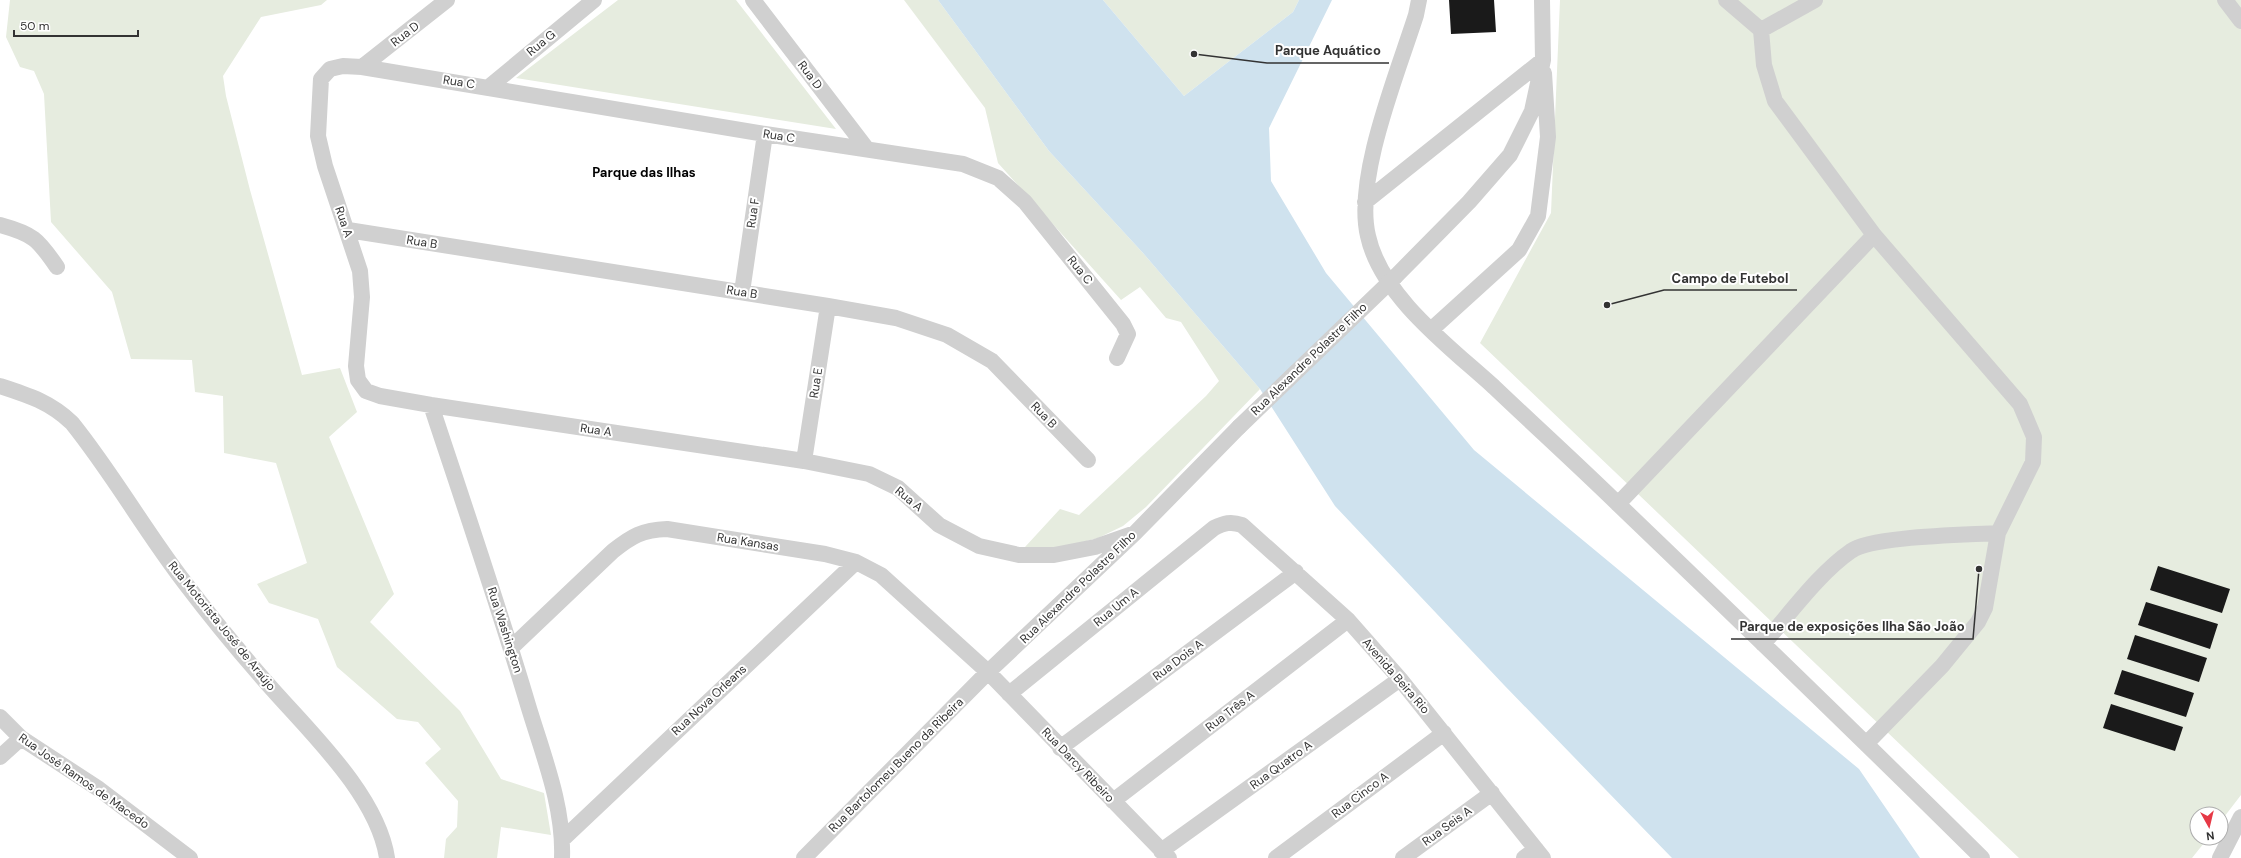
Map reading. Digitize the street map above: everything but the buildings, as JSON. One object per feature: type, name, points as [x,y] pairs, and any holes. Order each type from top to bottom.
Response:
[{"type":"street","name":"Rua D","points":[[362,67],[447,0]]},
{"type":"street","name":"Rua G","points":[[489,87],[594,0]]},
{"type":"street","name":"Rua D","points":[[752,0],[866,149]]},
{"type":"street","points":[[1419,0],[1416,15],[1379,131],[1370,169],[1365,216],[1368,237],[1377,263],[1402,299],[1432,329],[1618,504],[1982,858]]},
{"type":"street","name":"Rua Alexandre Polastre Filho","points":[[988,672],[1135,533],[1239,427],[1395,277],[1469,202],[1510,155],[1532,111],[1543,60],[1542,0]]},
{"type":"street","points":[[1726,0],[1762,30],[1764,65],[1775,101],[1874,235],[2020,404],[2034,437],[2033,462],[1998,533],[1985,608],[1978,622],[1942,666],[1866,744]]},
{"type":"street","points":[[1762,30],[1815,0]]},
{"type":"street","points":[[2225,0],[2241,21]]},
{"type":"street","points":[[1366,202],[1543,60]]},
{"type":"street","points":[[1432,329],[1519,250],[1538,216],[1548,136],[1543,60]]},
{"type":"street","name":"Rua C","points":[[330,69],[343,66],[362,67],[765,134],[963,164],[998,178],[1025,202],[1126,329],[1127,340],[1117,358]]},
{"type":"street","name":"Rua A","points":[[330,69],[321,79],[318,136],[325,166],[348,230],[360,271],[362,297],[356,366],[358,380],[366,391],[380,396],[431,405],[804,461],[869,474],[898,488],[939,525],[979,546],[1019,555],[1054,556],[1094,547],[1135,533]]},
{"type":"street","name":"Rua F","points":[[742,292],[765,134]]},
{"type":"street","points":[[0,225],[23,231],[40,242],[57,267]]},
{"type":"street","name":"Rua B","points":[[348,230],[742,292],[896,318],[947,335],[992,361],[1088,460]]},
{"type":"street","points":[[1618,504],[1874,235]]},
{"type":"street","name":"Rua E","points":[[804,461],[828,306]]},
{"type":"street","name":"Rua Motorista José de Araújo","points":[[0,386],[32,397],[57,409],[72,423],[185,583],[271,687],[342,768],[374,818],[384,843],[387,858]]},
{"type":"street","name":"Rua Washington","points":[[431,405],[511,648],[552,783],[563,838],[562,858]]},
{"type":"street","name":"Avenida Beira Rio","points":[[1224,523],[1233,522],[1242,525],[1348,620],[1400,679],[1492,793],[1534,855]]},
{"type":"street","name":"Rua Um A","points":[[1009,694],[1214,528],[1224,523]]},
{"type":"street","name":"Rua Kansas","points":[[511,648],[613,551],[631,538],[648,530],[667,529],[825,554],[856,562],[881,575],[988,672]]},
{"type":"street","points":[[1763,644],[1828,571],[1851,550],[1865,545],[1884,542],[1998,533]]},
{"type":"street","name":"Rua Nova Orleans","points":[[563,838],[856,562]]},
{"type":"street","name":"Rua Dois A","points":[[1060,748],[1296,572]]},
{"type":"street","name":"Rua Três A","points":[[1113,801],[1348,620]]},
{"type":"street","name":"Rua Darcy Ribeiro","points":[[988,672],[1060,748],[1165,854]]},
{"type":"street","name":"Rua Bartolomeu Bueno da Ribeira","points":[[804,858],[988,672]]},
{"type":"street","name":"Rua Quatro A","points":[[1165,854],[1400,679]]},
{"type":"street","name":"Rua José Ramos de Macedo","points":[[0,717],[20,738],[99,789],[190,858]]},
{"type":"street","name":"Rua Cinco A","points":[[1276,858],[1444,733]]},
{"type":"street","points":[[0,757],[20,738]]},
{"type":"street","name":"Rua Seis A","points":[[1403,858],[1492,793]]},
{"type":"street","points":[[2220,858],[2241,818]]},
{"type":"shaded area","points":[[10,0],[327,0],[321,5],[261,17],[223,76],[226,96],[250,190],[302,375],[340,368],[357,412],[329,437],[394,594],[370,622],[460,711],[501,779],[544,793],[551,835],[501,827],[497,858],[444,858],[446,839],[457,827],[458,801],[425,763],[441,749],[418,722],[397,719],[337,667],[318,619],[269,603],[257,584],[307,563],[276,463],[224,453],[223,396],[195,392],[192,360],[131,359],[112,292],[51,222],[44,94],[34,71],[20,67],[6,37]]},
{"type":"shaded area","points":[[618,0],[736,0],[836,129],[516,78]]},
{"type":"shaded area","points":[[904,0],[938,0],[1049,151],[1143,253],[1260,389],[1146,507],[1123,526],[1098,538],[1060,548],[1025,547],[1060,509],[1079,515],[1206,396],[1219,381],[1181,322],[1166,318],[1140,287],[1121,300],[998,163],[985,108]]},
{"type":"shaded area","points":[[1103,0],[1299,0],[1293,12],[1184,96]]},
{"type":"shaded area","points":[[1560,0],[2241,0],[2241,795],[2229,811],[2229,806],[2189,806],[2189,846],[2202,846],[2192,858],[2019,858],[1480,343],[1551,213]]},
{"type":"water","points":[[938,0],[1103,0],[1184,96],[1293,12],[1299,0],[1332,0],[1269,128],[1271,181],[1326,273],[1474,450],[1859,769],[1920,858],[1672,858],[1504,685],[1335,506],[1260,389],[1143,253],[1049,151]]},
{"type":"place","name":"Parque Aquático","points":[[1194,54]]},
{"type":"place","name":"Campo de Futebol","points":[[1607,305]]},
{"type":"place","name":"Parque de exposições Ilha São João","points":[[1979,569]]},
{"type":"district","name":"Parque das Ilhas","points":[[644,172]]}]
